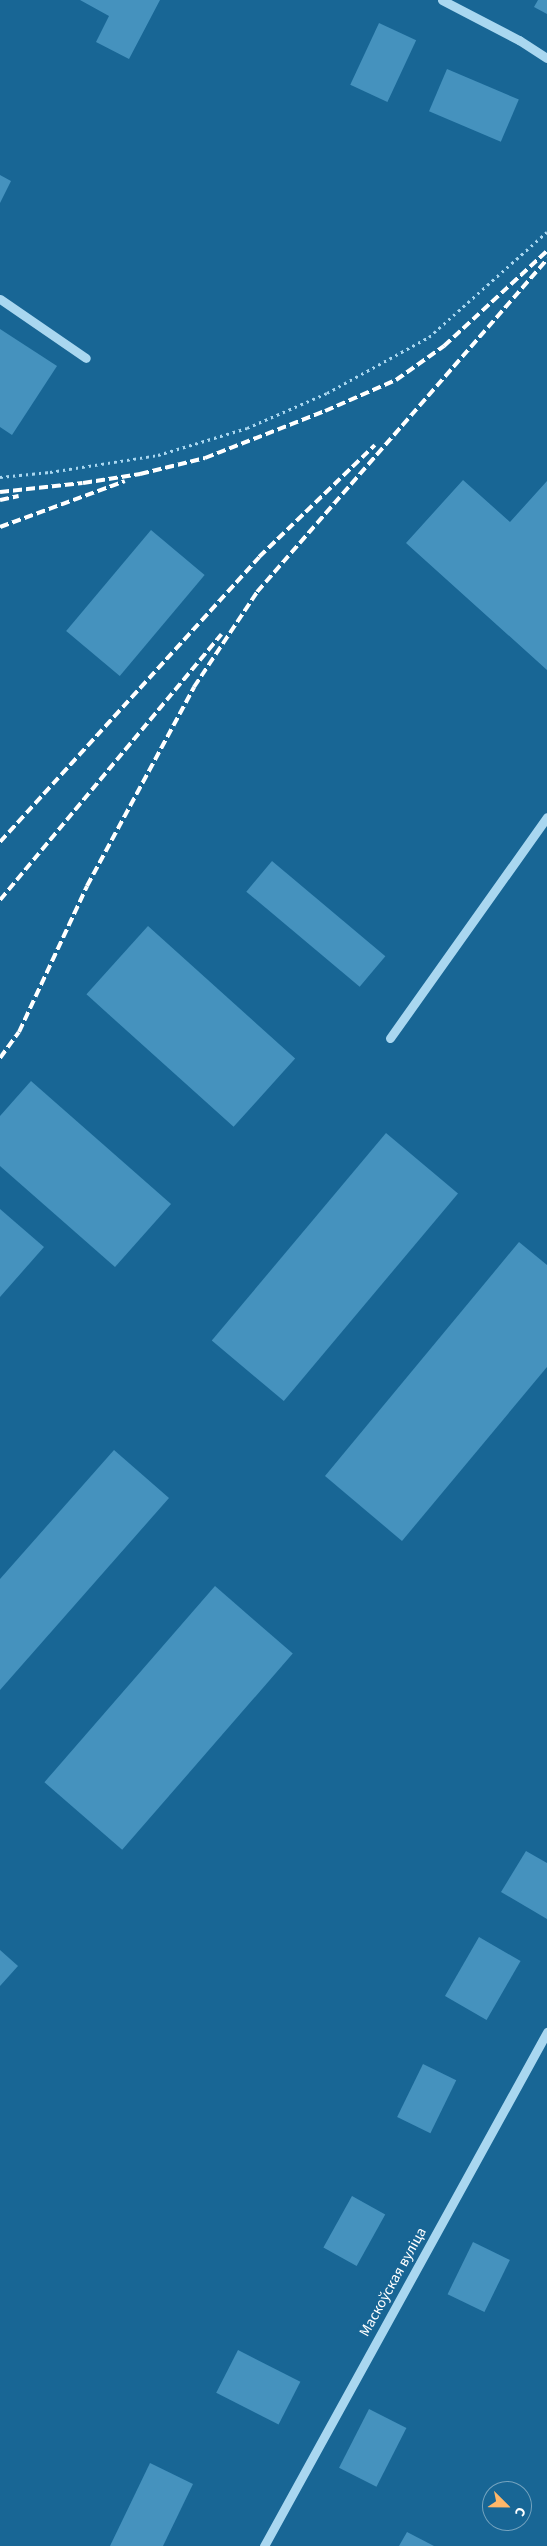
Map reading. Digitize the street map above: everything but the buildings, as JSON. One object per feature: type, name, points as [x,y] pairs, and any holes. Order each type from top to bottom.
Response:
[{"type":"street","points":[[442,0],[519,40],[547,58]]},
{"type":"street","points":[[0,299],[86,358]]},
{"type":"street","points":[[390,1038],[547,817]]},
{"type":"street","name":"Маскоўская вуліца","points":[[264,2546],[547,2032]]},
{"type":"path","points":[[0,477],[50,472],[158,455],[247,428],[327,393],[429,337],[547,232]]},
{"type":"railway","points":[[0,492],[83,483],[140,474],[205,458],[325,411],[396,380],[444,346],[547,251]]},
{"type":"railway","points":[[0,1058],[19,1032],[87,886],[194,687],[257,592],[547,259]]},
{"type":"railway","points":[[0,842],[259,557],[375,445]]},
{"type":"railway","points":[[0,527],[125,481]]},
{"type":"railway","points":[[0,500],[19,496]]},
{"type":"railway","points":[[0,900],[222,634]]}]
